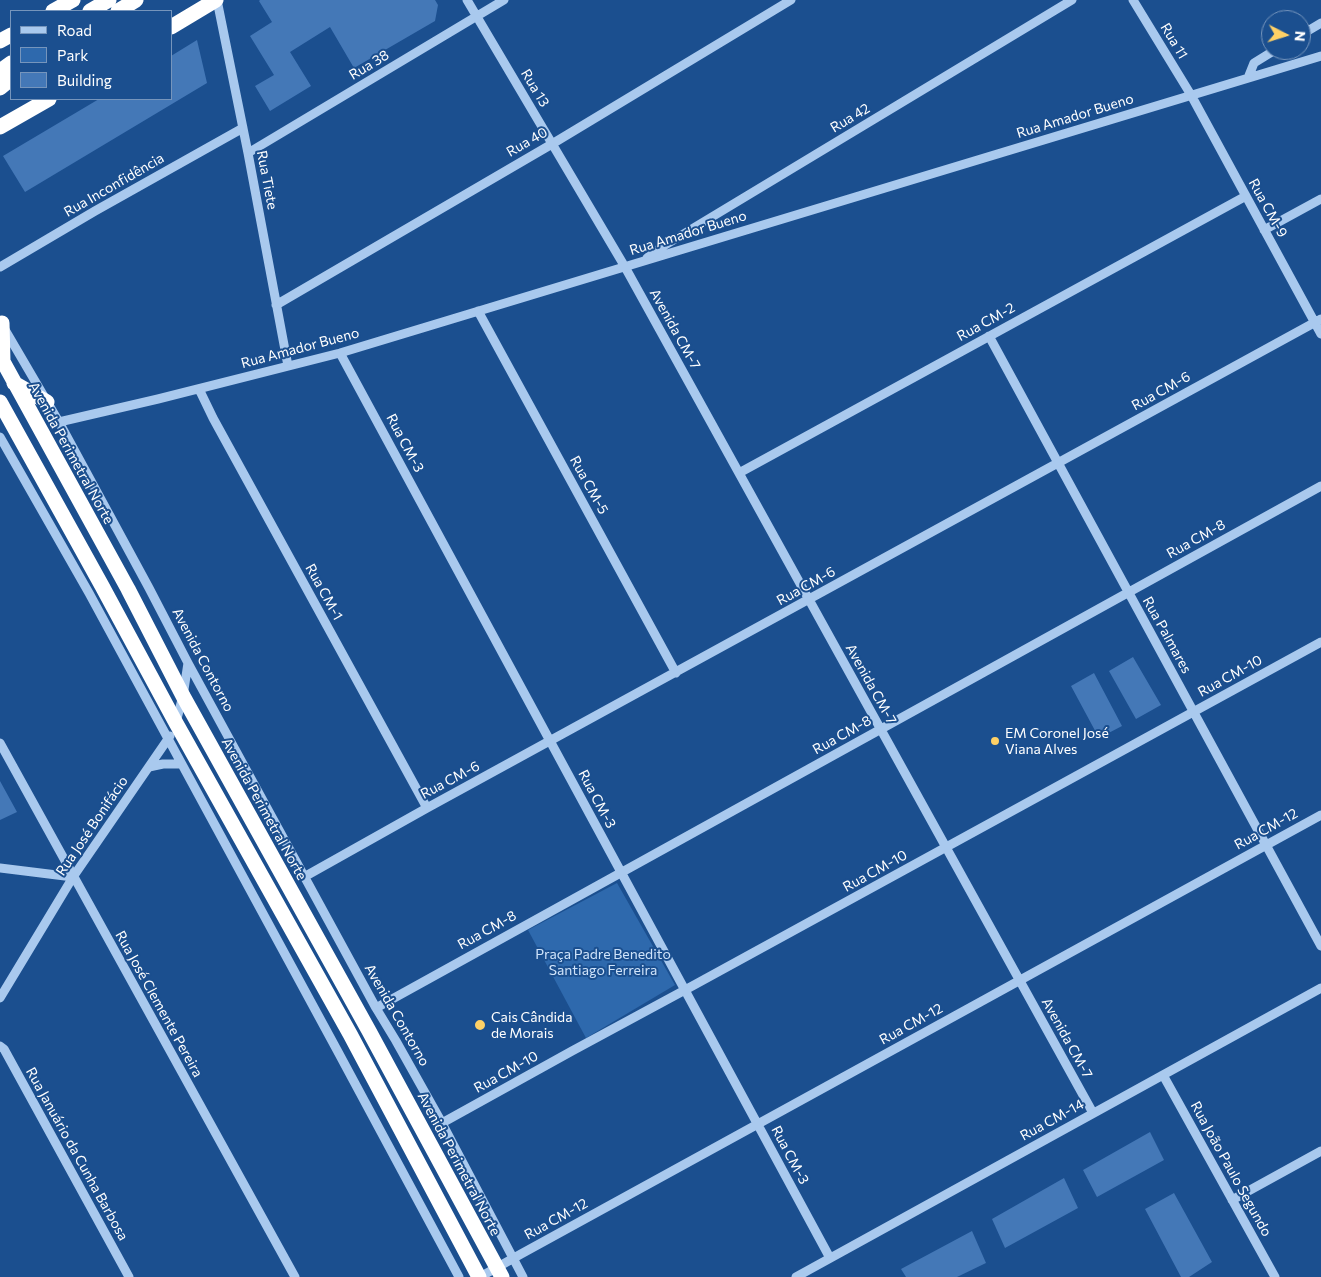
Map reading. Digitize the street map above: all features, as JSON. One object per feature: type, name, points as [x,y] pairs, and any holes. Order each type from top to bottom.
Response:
[{"type":"highway","points":[[92,10],[109,0]]},
{"type":"highway","points":[[120,10],[136,0]]},
{"type":"highway","points":[[172,26],[217,0]]},
{"type":"highway","points":[[0,88],[10,80]]},
{"type":"highway","points":[[0,127],[47,100]]},
{"type":"highway","points":[[1,322],[1,359]]},
{"type":"highway","name":"Avenida Perimetral Norte","points":[[1,359],[128,589],[183,696],[499,1272]]},
{"type":"highway","points":[[14,382],[47,402]]},
{"type":"highway","points":[[0,402],[176,724],[354,1040],[480,1277]]},
{"type":"street","name":"Rua Tiete","points":[[217,0],[288,366]]},
{"type":"street","name":"Rua 13","points":[[466,0],[625,267]]},
{"type":"street","name":"Rua 38","points":[[248,153],[504,0]]},
{"type":"street","name":"Rua 40","points":[[276,305],[552,144],[791,0]]},
{"type":"street","name":"Rua 42","points":[[644,261],[666,245],[1072,0]]},
{"type":"street","name":"Rua 11","points":[[1133,0],[1191,95]]},
{"type":"street","name":"Rua Amador Bueno","points":[[58,422],[340,353],[1321,56]]},
{"type":"street","points":[[1248,78],[1254,63],[1261,59]]},
{"type":"street","name":"Rua CM-9","points":[[1191,95],[1264,230],[1318,321],[1321,334]]},
{"type":"street","name":"Rua Inconfidência","points":[[0,267],[243,128]]},
{"type":"street","name":"Rua CM-2","points":[[739,473],[1246,196]]},
{"type":"street","points":[[1264,230],[1321,199]]},
{"type":"street","name":"Avenida CM-7","points":[[625,267],[1093,1113]]},
{"type":"street","name":"Rua CM-5","points":[[478,311],[676,673]]},
{"type":"street","name":"Rua CM-6","points":[[304,877],[1318,321]]},
{"type":"street","name":"Avenida Contorno","points":[[1,322],[149,588],[376,1008],[442,1123],[523,1277]]},
{"type":"street","name":"Rua Palmares","points":[[989,336],[1321,946]]},
{"type":"street","name":"Rua CM-3","points":[[340,353],[830,1258]]},
{"type":"street","name":"Rua CM-1","points":[[199,389],[427,808]]},
{"type":"street","points":[[1,439],[89,593],[459,1277]]},
{"type":"street","name":"Rua CM-8","points":[[376,1008],[1321,486]]},
{"type":"street","name":"Rua CM-10","points":[[442,1123],[1321,642]]},
{"type":"street","name":"Rua José Bonifácio","points":[[0,998],[73,877],[168,740],[176,724],[188,663]]},
{"type":"street","name":"Rua José Clemente Pereira","points":[[0,743],[295,1277]]},
{"type":"street","points":[[149,767],[163,764],[181,764]]},
{"type":"street","name":"Rua CM-12","points":[[480,1277],[499,1272],[514,1257],[1321,815]]},
{"type":"street","points":[[0,868],[73,877]]},
{"type":"street","name":"Rua CM-14","points":[[796,1277],[1321,988]]},
{"type":"street","name":"Rua Januário da Cunha Barbosa","points":[[0,1046],[4,1049],[129,1277]]},
{"type":"street","name":"Rua João Paulo Segundo","points":[[1163,1074],[1275,1277]]},
{"type":"street","points":[[1232,1200],[1321,1150]]},
{"type":"green space","name":"Praça Padre Benedito Santiago Ferreira","points":[[617,883],[675,985],[586,1038],[528,930]]},
{"type":"building","points":[[260,0],[435,0],[438,5],[435,21],[354,68],[330,27],[290,52],[311,86],[270,111],[255,86],[274,75],[250,36],[272,22]]},
{"type":"building","points":[[197,40],[207,83],[25,192],[3,156],[97,100],[172,100],[172,55]]},
{"type":"building","points":[[1133,657],[1161,705],[1136,719],[1109,671]]},
{"type":"building","points":[[1094,673],[1122,726],[1099,738],[1071,686]]},
{"type":"building","points":[[0,781],[17,812],[0,820]]},
{"type":"building","points":[[1150,1132],[1164,1160],[1097,1197],[1083,1170]]},
{"type":"building","points":[[1064,1178],[1078,1208],[1005,1248],[992,1219]]},
{"type":"building","points":[[1174,1193],[1212,1262],[1189,1277],[1181,1277],[1145,1209]]},
{"type":"building","points":[[972,1231],[986,1263],[957,1277],[906,1277],[901,1269]]},
{"type":"place","name":"EM Coronel José Viana Alves","points":[[995,741]]},
{"type":"place","name":"Cais Cândida de Morais","points":[[480,1025]]}]
